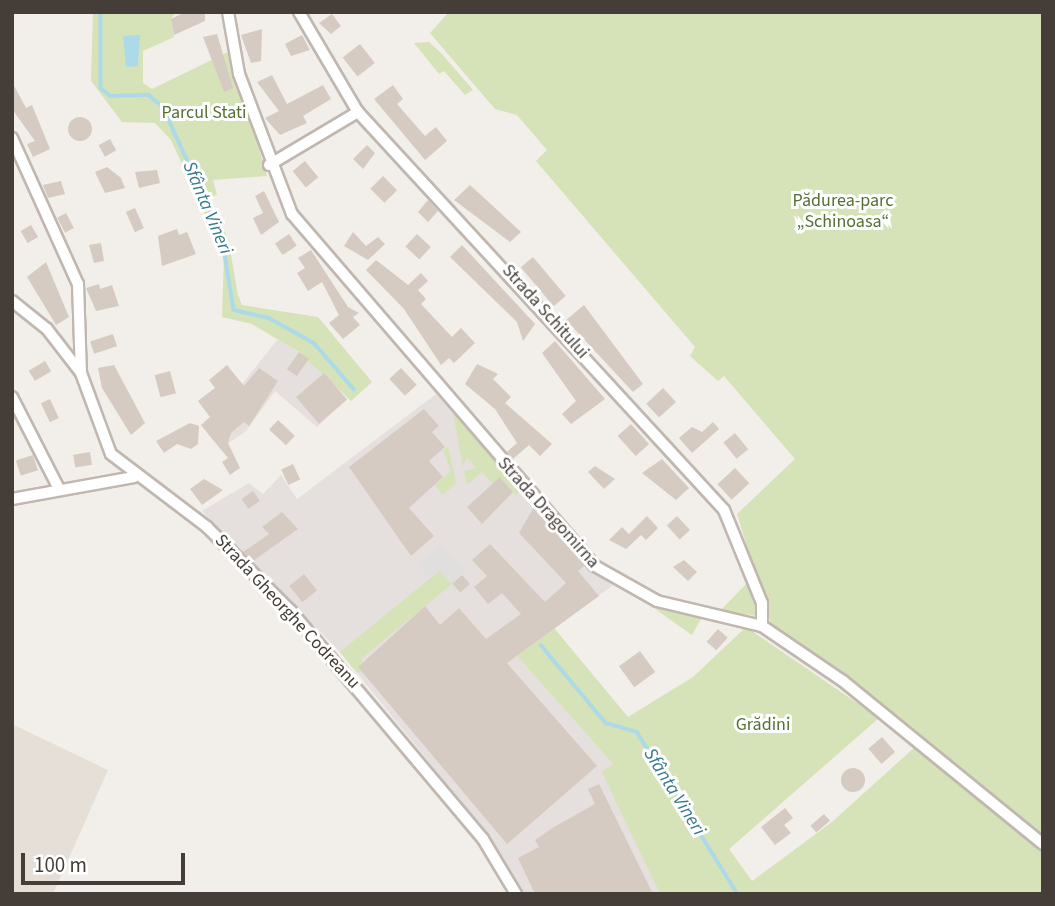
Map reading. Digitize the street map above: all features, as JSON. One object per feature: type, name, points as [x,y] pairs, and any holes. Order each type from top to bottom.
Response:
[{"type":"street","name":"Strada Dragomirna","points":[[228,12],[268,165],[305,232],[601,571],[657,601],[762,626],[843,681],[1043,844]]},
{"type":"street","name":"Strada Schitului","points":[[299,12],[358,112],[724,510],[762,603],[762,626]]},
{"type":"street","points":[[268,165],[358,112]]},
{"type":"street","name":"Strada Gheorghe Codreanu","points":[[12,138],[82,295],[81,373],[106,443],[134,477],[207,527],[299,620],[483,839],[516,894]]},
{"type":"street","points":[[12,301],[47,330],[81,373]]},
{"type":"street","points":[[12,397],[59,489]]},
{"type":"street","points":[[12,499],[134,477]]},
{"type":"shaded area","points":[[278,339],[309,359],[347,399],[317,427],[275,391],[246,431],[220,449],[201,425],[210,417],[198,401],[214,389],[226,404]]},
{"type":"shaded area","points":[[436,394],[612,586],[517,656],[613,764],[603,772],[660,894],[523,894],[487,834],[340,652],[202,511],[249,483],[263,494],[281,475],[297,499]]},
{"type":"shaded area","points":[[442,545],[465,571],[452,584],[439,571],[428,578],[417,562]]},
{"type":"shaded area","points":[[12,724],[108,770],[53,894],[12,894]]},
{"type":"green space","name":"Parcul Stati","points":[[93,12],[176,12],[171,19],[174,37],[143,51],[143,83],[152,89],[230,51],[267,176],[213,180],[217,195],[209,198],[228,238],[238,295],[242,305],[318,317],[372,382],[351,401],[299,352],[252,324],[222,317],[224,256],[171,140],[155,123],[122,122],[91,81]]},
{"type":"green space","name":"Pădurea-parc „Schinoasa“","points":[[449,12],[1043,12],[1043,835],[898,716],[772,627],[737,514],[795,459],[724,376],[718,381],[690,356],[695,347],[536,161],[547,150],[517,115],[495,109],[430,33]]},
{"type":"green space","points":[[429,42],[473,90],[465,95],[444,71],[439,74],[414,43]]},
{"type":"green space","points":[[453,413],[520,490],[516,496],[501,477],[493,484],[482,472],[467,485],[464,471],[476,468],[467,457],[463,467]]},
{"type":"green space","points":[[448,446],[456,483],[443,495],[435,485],[451,471],[443,451]]},
{"type":"green space","points":[[439,571],[452,584],[361,659],[366,667],[357,673],[340,652]]},
{"type":"green space","points":[[747,583],[758,616],[720,611]]},
{"type":"green space","points":[[644,601],[717,618],[701,619],[692,635]]},
{"type":"green space","name":"Grădini","points":[[746,627],[879,718],[729,849],[752,881],[832,822],[915,747],[1043,853],[1043,894],[660,894],[602,772],[613,764],[517,656],[554,628],[628,717],[693,677]]},
{"type":"water","points":[[140,35],[138,66],[126,67],[123,36]]},
{"type":"building","points":[[185,12],[205,12],[205,21],[174,35],[171,19]]},
{"type":"building","points":[[332,14],[341,26],[331,34],[319,23]]},
{"type":"building","points":[[262,29],[261,61],[251,63],[241,35]]},
{"type":"building","points":[[217,34],[233,88],[224,92],[203,37]]},
{"type":"building","points":[[302,35],[310,50],[291,56],[285,44]]},
{"type":"building","points":[[360,44],[375,63],[357,76],[343,58]]},
{"type":"building","points":[[272,75],[287,104],[323,85],[331,99],[303,116],[307,123],[280,135],[265,118],[279,111],[257,82]]},
{"type":"building","points":[[12,82],[26,108],[32,105],[50,149],[33,157],[27,144],[35,141],[12,109]]},
{"type":"building","points":[[393,85],[403,99],[397,104],[425,136],[436,127],[447,141],[425,160],[374,99]]},
{"type":"building","points":[[80,117],[88,121],[92,129],[88,137],[80,141],[72,137],[68,129],[72,121]]},
{"type":"building","points":[[110,139],[116,150],[105,157],[99,145]]},
{"type":"building","points":[[367,145],[375,153],[363,169],[353,159]]},
{"type":"building","points":[[305,161],[318,177],[306,187],[293,171]]},
{"type":"building","points":[[107,167],[121,178],[125,188],[105,193],[95,172]]},
{"type":"building","points":[[157,170],[160,183],[139,188],[135,172]]},
{"type":"building","points":[[383,176],[397,190],[384,203],[370,189]]},
{"type":"building","points":[[61,181],[65,194],[48,198],[43,185]]},
{"type":"building","points":[[470,185],[521,232],[510,242],[454,200]]},
{"type":"building","points":[[264,191],[279,222],[261,235],[253,218],[263,213],[255,196]]},
{"type":"building","points":[[428,200],[438,211],[428,222],[418,212]]},
{"type":"building","points":[[135,208],[144,228],[135,232],[126,212]]},
{"type":"building","points":[[66,213],[74,228],[65,233],[57,218]]},
{"type":"building","points":[[31,225],[38,237],[28,243],[21,231]]},
{"type":"building","points":[[177,229],[179,235],[187,232],[196,254],[162,266],[158,236]]},
{"type":"building","points":[[353,232],[366,246],[378,237],[385,244],[368,260],[344,246]]},
{"type":"building","points":[[289,234],[297,246],[283,255],[275,244]]},
{"type":"building","points":[[417,234],[431,247],[419,259],[405,246]]},
{"type":"building","points":[[101,243],[104,261],[94,263],[89,245]]},
{"type":"building","points":[[462,245],[535,324],[523,341],[517,322],[450,257]]},
{"type":"building","points":[[311,250],[348,307],[359,313],[353,317],[360,325],[343,339],[329,323],[339,315],[322,282],[308,291],[297,273],[305,268],[298,258]]},
{"type":"building","points":[[533,257],[566,296],[554,306],[521,267]]},
{"type":"building","points":[[376,260],[408,285],[421,273],[428,281],[418,290],[426,299],[421,304],[452,337],[461,328],[475,343],[454,363],[449,358],[441,365],[404,309],[366,270]]},
{"type":"building","points":[[46,262],[69,317],[56,325],[27,277]]},
{"type":"building","points":[[99,284],[100,289],[112,285],[119,306],[96,311],[86,288]]},
{"type":"building","points":[[584,305],[643,384],[633,392],[566,320]]},
{"type":"building","points":[[113,334],[117,346],[94,354],[90,341]]},
{"type":"building","points":[[555,341],[605,399],[571,424],[562,414],[576,401],[542,353]]},
{"type":"building","points":[[299,352],[309,359],[297,376],[287,369]]},
{"type":"building","points":[[45,361],[51,371],[35,381],[29,371]]},
{"type":"building","points":[[477,364],[498,374],[493,379],[511,397],[505,403],[552,444],[540,456],[529,445],[513,459],[507,452],[517,443],[495,409],[465,384]]},
{"type":"building","points":[[114,365],[145,423],[131,435],[102,388],[98,368]]},
{"type":"building","points":[[227,365],[244,386],[259,368],[278,381],[249,426],[244,422],[231,433],[228,443],[240,468],[230,475],[222,462],[228,458],[201,425],[210,417],[198,401],[215,388],[209,380]]},
{"type":"building","points":[[401,368],[417,385],[405,396],[389,379]]},
{"type":"building","points":[[170,371],[176,393],[160,397],[155,375]]},
{"type":"building","points":[[324,373],[347,399],[319,424],[296,397]]},
{"type":"building","points":[[663,388],[676,402],[659,418],[646,404]]},
{"type":"building","points":[[50,399],[59,418],[50,422],[41,403]]},
{"type":"building","points":[[424,409],[439,426],[432,432],[445,447],[429,461],[443,477],[409,508],[434,536],[411,556],[349,467]]},
{"type":"building","points":[[278,420],[295,436],[286,445],[269,430]]},
{"type":"building","points":[[713,422],[719,429],[692,453],[679,438],[692,427],[702,432]]},
{"type":"building","points":[[190,423],[199,426],[198,444],[191,449],[177,444],[164,453],[156,441]]},
{"type":"building","points":[[631,424],[649,444],[636,456],[618,436]]},
{"type":"building","points":[[735,433],[748,449],[737,459],[723,442]]},
{"type":"building","points":[[90,452],[92,465],[75,467],[73,455]]},
{"type":"building","points":[[33,455],[38,470],[21,476],[16,461]]},
{"type":"building","points":[[662,459],[689,488],[676,500],[642,473]]},
{"type":"building","points":[[293,464],[300,479],[288,485],[281,469]]},
{"type":"building","points":[[595,466],[615,479],[604,489],[588,472]]},
{"type":"building","points":[[735,468],[749,483],[732,500],[717,484]]},
{"type":"building","points":[[500,477],[513,492],[482,524],[467,507]]},
{"type":"building","points":[[204,479],[223,490],[202,505],[190,489]]},
{"type":"building","points":[[253,491],[260,501],[248,509],[242,499]]},
{"type":"building","points":[[534,507],[584,566],[578,571],[599,596],[507,663],[597,766],[507,844],[358,667],[425,606],[440,625],[459,608],[486,639],[521,614],[502,593],[488,604],[474,587],[487,576],[472,560],[490,544],[545,602],[566,583],[519,533]]},
{"type":"building","points":[[282,512],[298,529],[253,561],[243,552],[269,534],[262,527]]},
{"type":"building","points":[[647,516],[658,528],[646,540],[641,535],[626,549],[609,540],[622,527],[629,534]]},
{"type":"building","points":[[677,516],[690,530],[680,539],[667,526]]},
{"type":"building","points":[[684,560],[697,572],[688,581],[673,567]]},
{"type":"building","points":[[304,574],[317,590],[302,602],[289,586]]},
{"type":"building","points":[[462,575],[470,584],[460,593],[452,584]]},
{"type":"building","points":[[718,629],[728,638],[716,650],[707,642]]},
{"type":"building","points":[[640,651],[655,672],[634,687],[619,666]]},
{"type":"building","points":[[882,737],[895,752],[882,764],[868,749]]},
{"type":"building","points":[[853,768],[862,771],[865,780],[862,789],[853,792],[844,789],[841,780],[844,771]]},
{"type":"building","points":[[599,784],[653,894],[535,894],[518,858],[539,847],[535,840],[595,804],[588,789]]},
{"type":"building","points":[[785,808],[793,818],[784,825],[791,833],[775,845],[761,827]]},
{"type":"building","points":[[824,814],[830,821],[816,833],[810,826]]},
{"type":"waterway","name":"Sfânta Vineri","points":[[101,12],[101,88],[111,96],[149,95],[163,107],[222,236],[234,310],[269,318],[314,343],[354,389]]},
{"type":"waterway","name":"Sfânta Vineri","points":[[541,645],[606,723],[637,732],[738,894]]}]
